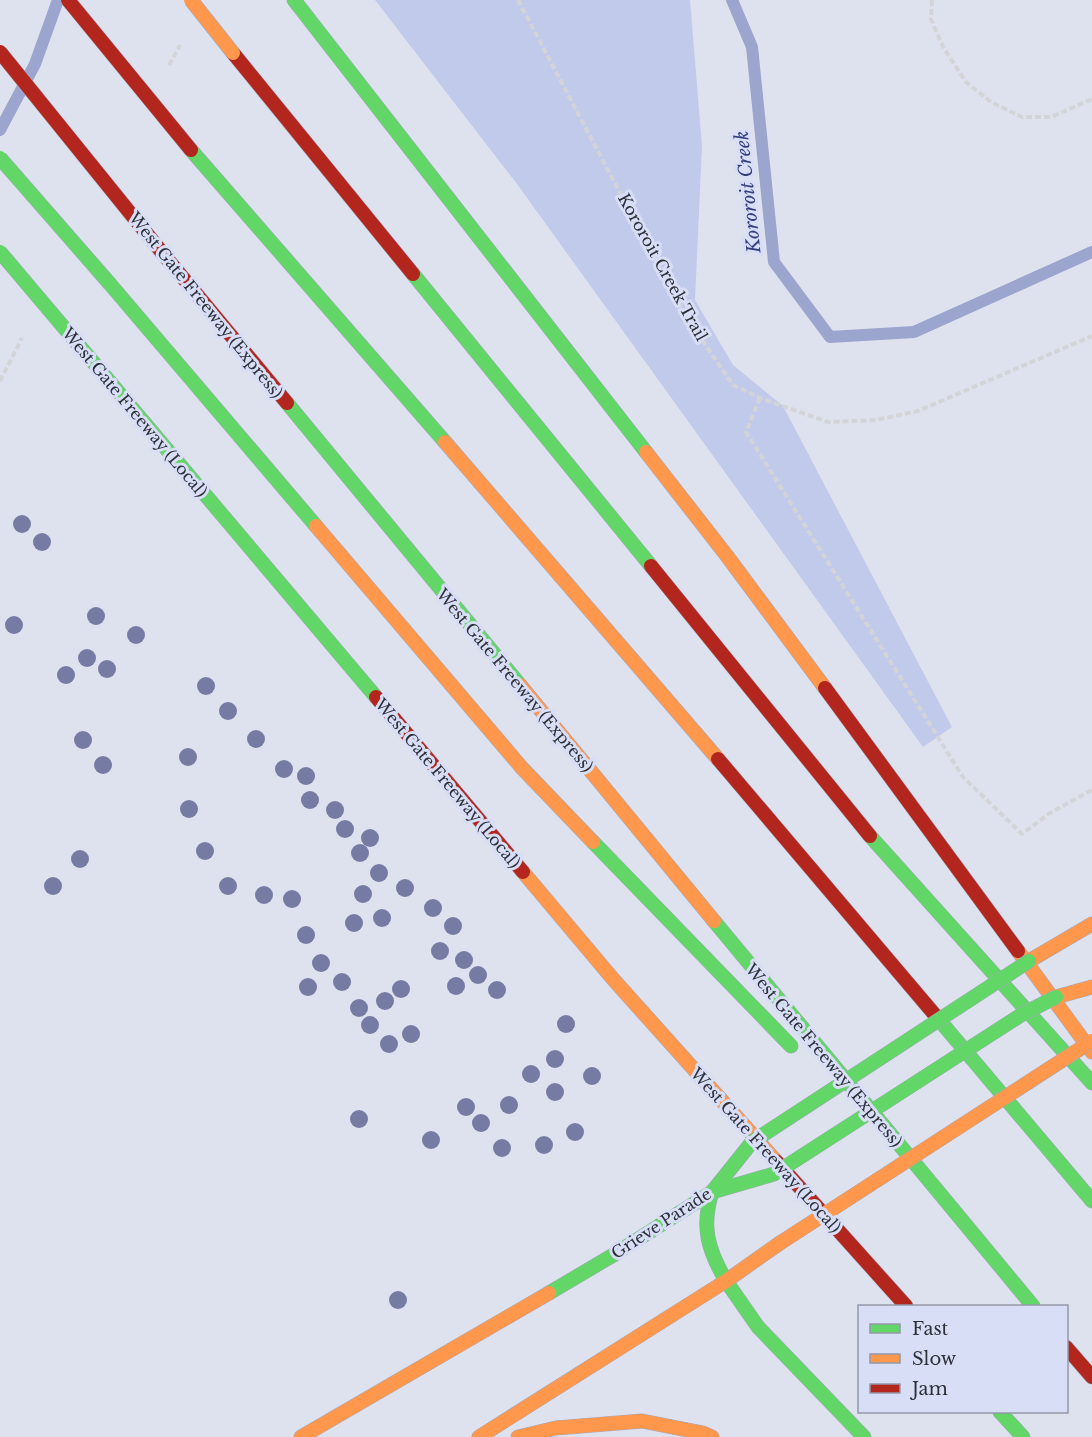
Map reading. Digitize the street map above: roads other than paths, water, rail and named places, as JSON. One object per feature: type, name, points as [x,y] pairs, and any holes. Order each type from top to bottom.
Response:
[{"type":"main road","points":[[68,0],[191,150],[588,606],[1092,1201]]},
{"type":"main road","points":[[191,0],[861,825],[1092,1083]]},
{"type":"main road","points":[[294,0],[727,556],[1092,1052]]},
{"type":"main road","name":"West Gate Freeway (Express)","points":[[0,52],[164,255],[1031,1305]]},
{"type":"main road","points":[[0,158],[522,768],[801,1057]]},
{"type":"main road","name":"West Gate Freeway (Local)","points":[[0,252],[613,979],[905,1305]]},
{"type":"main road","name":"Grieve Parade","points":[[301,1437],[615,1254],[712,1192],[752,1142],[1029,961],[1092,924]]},
{"type":"main road","points":[[864,1437],[758,1327],[726,1281],[710,1249],[705,1223],[707,1205],[712,1192],[774,1174],[1021,1015],[1056,998],[1092,987]]},
{"type":"main road","points":[[479,1437],[726,1281],[780,1243],[1092,1041]]},
{"type":"main road","points":[[826,1082],[965,1227]]},
{"type":"main road","points":[[1068,1349],[1092,1377]]},
{"type":"main road","points":[[1001,1413],[1023,1437]]},
{"type":"main road","points":[[518,1437],[556,1428],[642,1421],[703,1433],[712,1437]]},
{"type":"waterway","name":"Kororoit Creek","points":[[0,130],[35,64],[58,0]]},
{"type":"waterway","name":"Kororoit Creek","points":[[732,0],[752,47],[774,262],[830,337],[914,332],[1092,252]]}]
